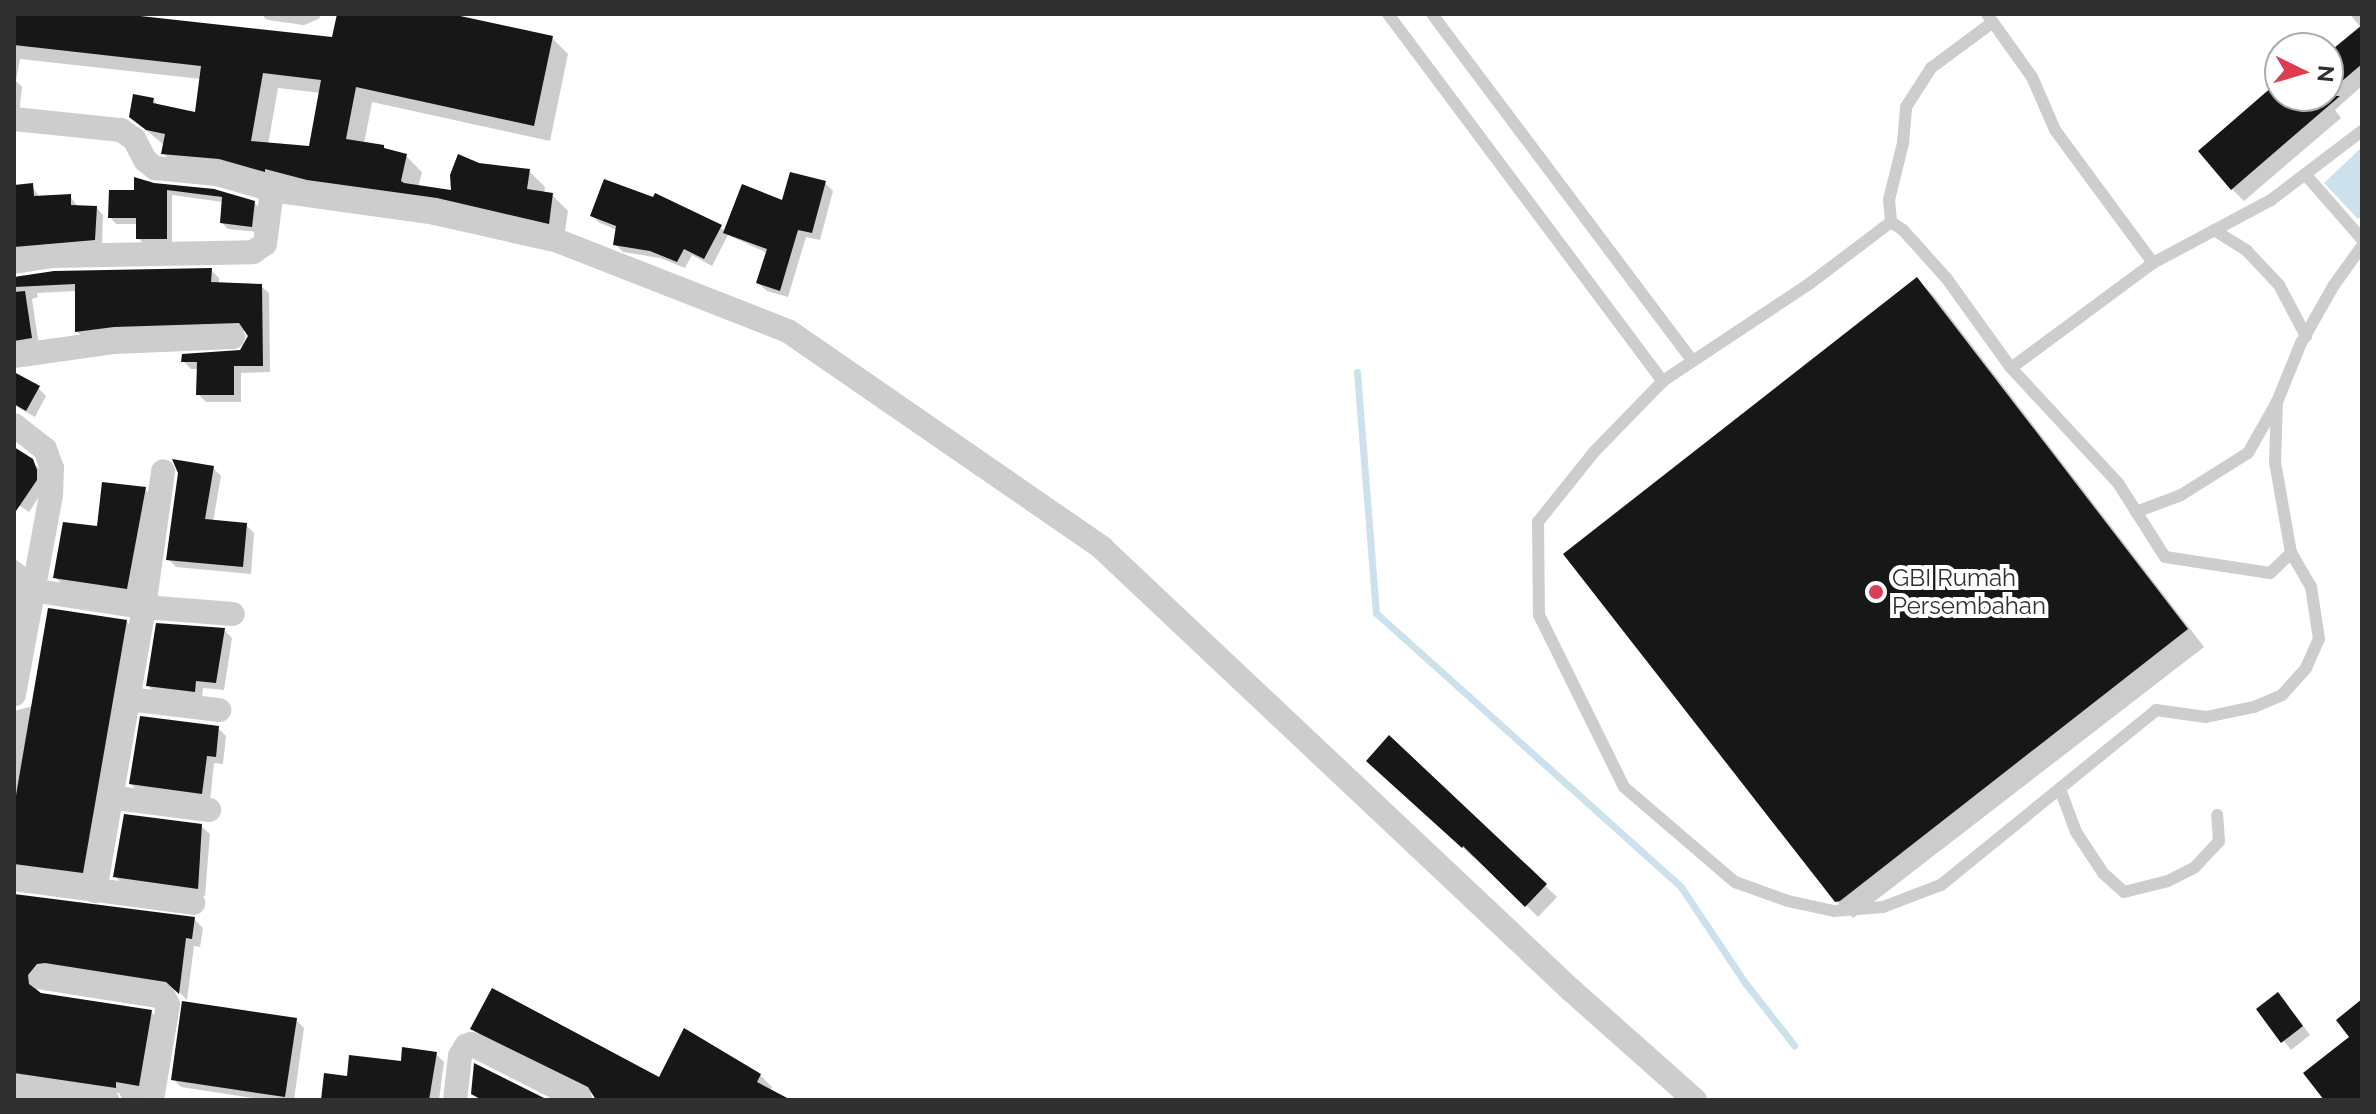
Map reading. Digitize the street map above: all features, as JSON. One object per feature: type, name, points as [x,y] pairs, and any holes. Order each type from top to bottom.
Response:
[{"type":"street","points":[[14,119],[121,130],[134,139],[145,160],[155,168],[217,174],[272,190],[435,213],[558,241],[788,331],[1102,548],[1571,990],[1695,1100]]},
{"type":"street","points":[[14,262],[53,256],[253,252],[265,244],[272,190]]},
{"type":"street","points":[[14,356],[115,342],[233,337]]},
{"type":"street","points":[[14,425],[45,449],[52,468],[51,495],[16,663],[14,695]]},
{"type":"street","points":[[95,891],[144,607],[163,471]]},
{"type":"street","points":[[31,590],[144,607],[233,614]]},
{"type":"street","points":[[128,699],[219,710]]},
{"type":"street","points":[[109,797],[209,810]]},
{"type":"street","points":[[14,879],[193,903]]},
{"type":"street","points":[[43,978],[164,997],[168,1005],[152,1100]]},
{"type":"street","points":[[455,1100],[460,1056],[471,1044],[581,1100]]},
{"type":"street","points":[[14,1088],[107,1100]]},
{"type":"lane","points":[[269,14],[303,19],[315,14]]},
{"type":"lane","points":[[1388,14],[1663,381]]},
{"type":"lane","points":[[1432,14],[1691,359]]},
{"type":"lane","points":[[1891,222],[1889,200],[1903,143],[1906,107],[1931,68],[1990,18],[2032,77],[2055,130],[2153,263]]},
{"type":"lane","points":[[2011,368],[2153,263],[2271,200],[2362,131]]},
{"type":"lane","points":[[2305,174],[2362,239]]},
{"type":"lane","points":[[1891,222],[1809,284],[1691,359],[1663,381],[1594,452],[1538,522],[1539,615],[1624,787],[1735,882],[1788,901],[1834,911],[1883,907],[1941,885],[2156,710],[2206,717],[2254,707],[2282,695],[2306,668],[2319,639],[2311,587],[2291,553],[2275,462],[2277,402]]},
{"type":"lane","points":[[1891,222],[1903,230],[1947,279],[2011,368],[2118,483],[2165,557],[2270,573],[2291,553]]},
{"type":"lane","points":[[2214,230],[2247,251],[2279,285],[2306,336]]},
{"type":"lane","points":[[2136,512],[2181,495],[2248,453],[2277,402],[2306,336],[2334,285],[2362,246]]},
{"type":"lane","points":[[2060,789],[2076,832],[2103,873],[2124,892],[2168,881],[2195,867],[2219,841],[2217,815]]},
{"type":"water","points":[[2362,147],[2362,216],[2358,219],[2324,183]]},
{"type":"building","points":[[14,14],[122,14],[332,37],[337,14],[451,14],[553,36],[534,126],[356,87],[346,139],[384,145],[384,148],[407,154],[401,181],[404,183],[451,190],[450,175],[458,154],[479,163],[530,169],[527,189],[553,193],[549,224],[437,198],[307,180],[219,159],[161,154],[165,134],[146,130],[129,117],[133,94],[154,98],[153,103],[195,112],[201,66],[14,45]],"holes":[[[263,73],[321,80],[309,146],[251,141]]]},
{"type":"building","points":[[2362,25],[2362,64],[2344,79],[2344,40]]},
{"type":"building","points":[[2264,94],[2264,112],[2321,112],[2231,190],[2198,151]]},
{"type":"building","points":[[790,172],[826,181],[812,233],[798,230],[780,291],[756,283],[767,249],[723,233],[742,184],[782,200]]},
{"type":"building","points":[[134,177],[154,183],[214,189],[255,201],[252,227],[220,223],[222,197],[167,190],[167,239],[136,239],[136,218],[108,218],[109,190],[134,190]]},
{"type":"building","points":[[604,179],[653,197],[655,193],[722,225],[704,259],[684,249],[677,262],[650,251],[613,245],[616,226],[590,216]]},
{"type":"building","points":[[33,183],[34,196],[71,194],[71,205],[97,206],[95,240],[14,247],[14,185]]},
{"type":"building","points":[[212,268],[211,282],[262,284],[263,366],[234,366],[234,395],[196,395],[197,362],[181,362],[182,354],[240,350],[248,336],[239,323],[114,327],[75,332],[75,284],[14,287],[14,277],[54,271]]},
{"type":"building","name":"GBI Rumah Persembahan","points":[[1917,277],[2188,629],[1835,902],[1563,554]]},
{"type":"building","points":[[25,291],[32,338],[14,341],[14,292]]},
{"type":"building","points":[[14,372],[40,386],[26,411],[14,404]]},
{"type":"building","points":[[14,447],[33,459],[37,480],[14,514]]},
{"type":"building","points":[[172,459],[214,466],[205,519],[247,523],[243,567],[166,560],[178,473]]},
{"type":"building","points":[[102,482],[146,487],[127,589],[53,578],[63,522],[97,526]]},
{"type":"building","points":[[48,608],[127,620],[83,873],[14,864],[14,807]]},
{"type":"building","points":[[156,623],[225,628],[216,683],[196,681],[195,692],[146,686]]},
{"type":"building","points":[[140,716],[219,726],[216,757],[207,756],[202,794],[129,784]]},
{"type":"building","points":[[1389,735],[1547,884],[1525,907],[1463,846],[1366,761]]},
{"type":"building","points":[[124,814],[202,824],[198,889],[113,877]]},
{"type":"building","points":[[14,894],[195,917],[192,939],[186,938],[179,994],[166,982],[45,963],[37,964],[28,975],[29,984],[41,993],[152,1010],[139,1086],[116,1082],[116,1088],[14,1073]]},
{"type":"building","points":[[492,988],[659,1077],[684,1028],[761,1074],[757,1082],[791,1100],[596,1100],[588,1087],[470,1029]]},
{"type":"building","points":[[2278,992],[2303,1026],[2281,1043],[2256,1009]]},
{"type":"building","points":[[2362,999],[2362,1100],[2324,1100],[2303,1073],[2349,1037],[2336,1020]]},
{"type":"building","points":[[182,1001],[297,1018],[285,1097],[171,1080]]},
{"type":"building","points":[[402,1047],[437,1052],[429,1100],[321,1100],[324,1073],[347,1076],[349,1055],[401,1061]]},
{"type":"building","points":[[474,1063],[548,1100],[482,1100],[471,1094]]},
{"type":"waterway","points":[[1357,372],[1376,613],[1681,887],[1746,984],[1794,1045]]},
{"type":"place","name":"GBI Rumah Persembahan","points":[[1876,592]]}]
